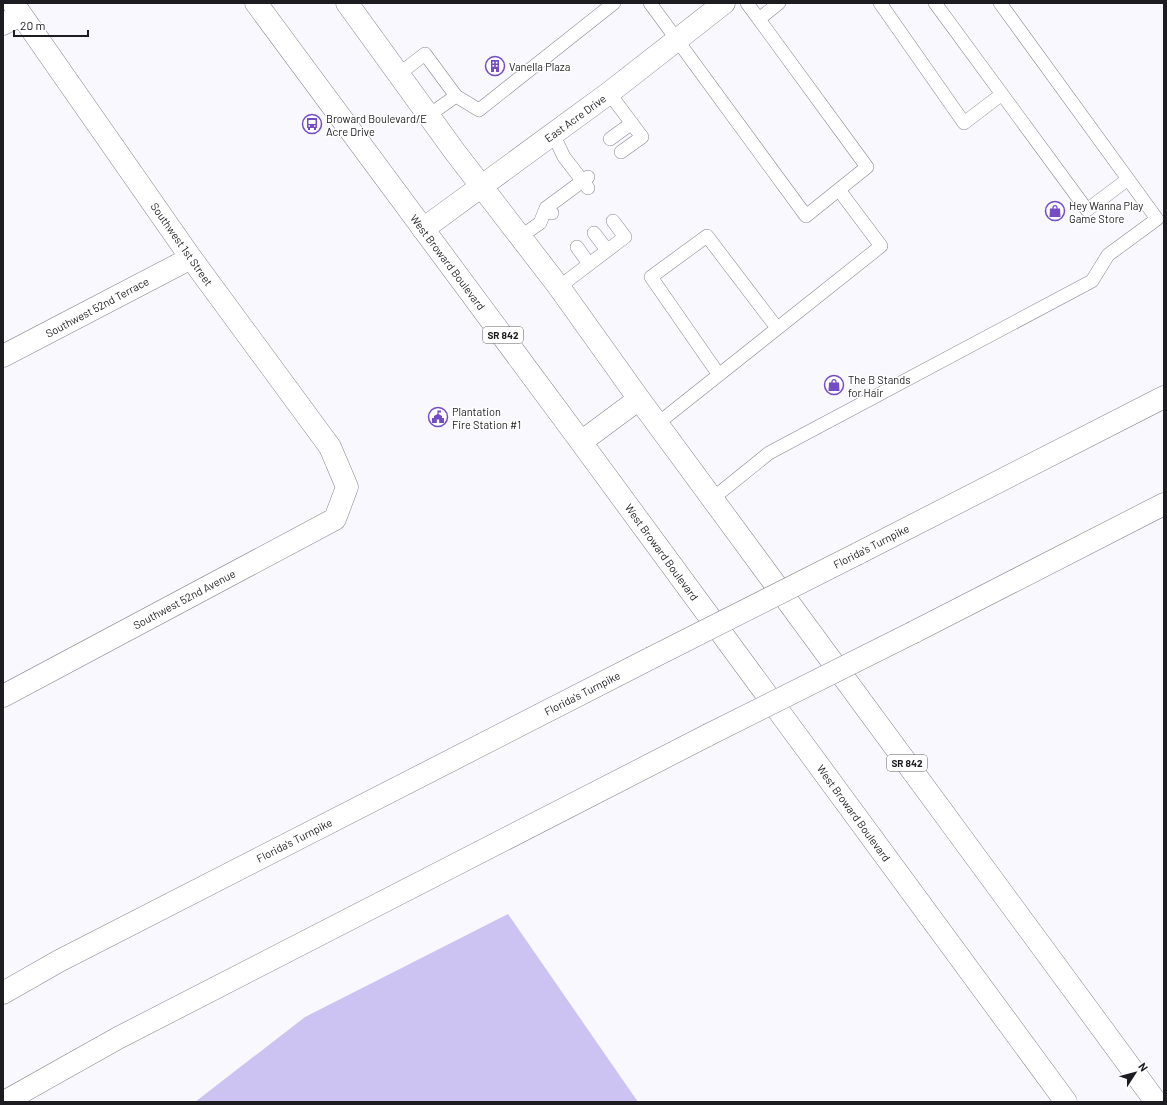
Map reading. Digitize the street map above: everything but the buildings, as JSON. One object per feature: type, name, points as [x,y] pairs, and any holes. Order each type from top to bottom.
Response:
[{"type":"main road","name":"West Broward Boulevard","points":[[256,3],[423,230],[449,262],[582,442],[1066,1102]]},
{"type":"main road","name":"SR 842","points":[[347,3],[429,116],[559,287],[639,400],[1156,1102]]},
{"type":"main road","name":"East Acre Drive","points":[[423,230],[609,93],[724,3]]},
{"type":"main road","name":"Southwest 1st Street","points":[[12,14],[330,447],[347,487]]},
{"type":"main road","name":"Southwest 52nd Terrace","points":[[3,356],[191,258]]},
{"type":"main road","name":"Florida's Turnpike","points":[[3,993],[59,961],[1164,397]]},
{"type":"main road","points":[[582,442],[639,400]]},
{"type":"main road","name":"Southwest 52nd Avenue","points":[[3,696],[335,518],[347,487]]},
{"type":"main road","points":[[4,1102],[118,1038],[708,735],[914,632],[1164,504]]},
{"type":"lane","points":[[399,74],[425,54],[456,96],[479,110],[614,3]]},
{"type":"lane","points":[[650,3],[678,39],[806,216],[867,167],[747,3]]},
{"type":"lane","points":[[759,19],[778,3]]},
{"type":"lane","points":[[880,3],[964,123],[1002,94]]},
{"type":"lane","points":[[935,3],[1087,210],[1128,179]]},
{"type":"lane","points":[[712,499],[769,453],[1092,281],[1108,254],[1157,219],[1000,3]]},
{"type":"lane","points":[[609,93],[642,137],[622,152]]},
{"type":"lane","points":[[429,116],[456,96]]},
{"type":"lane","points":[[610,139],[632,123]]},
{"type":"lane","points":[[520,237],[540,223],[549,211],[586,182],[576,166],[564,157],[553,134]]},
{"type":"lane","points":[[657,424],[881,246],[839,190]]},
{"type":"lane","points":[[559,287],[625,237],[613,221]]},
{"type":"lane","points":[[594,233],[608,250]]},
{"type":"lane","points":[[719,375],[651,277],[707,236],[777,328]]},
{"type":"lane","points":[[576,247],[589,264]]},
{"type":"shaded area","points":[[508,914],[638,1102],[195,1102],[305,1017]]},
{"type":"place","name":"Vanella Plaza","points":[[495,66]]},
{"type":"place","name":"Broward Boulevard/E Acre Drive","points":[[312,124]]},
{"type":"place","name":"Hey Wanna Play Game Store","points":[[1055,211]]},
{"type":"place","name":"The B Stands for Hair","points":[[834,385]]},
{"type":"place","name":"Plantation Fire Station #1","points":[[438,417]]}]
